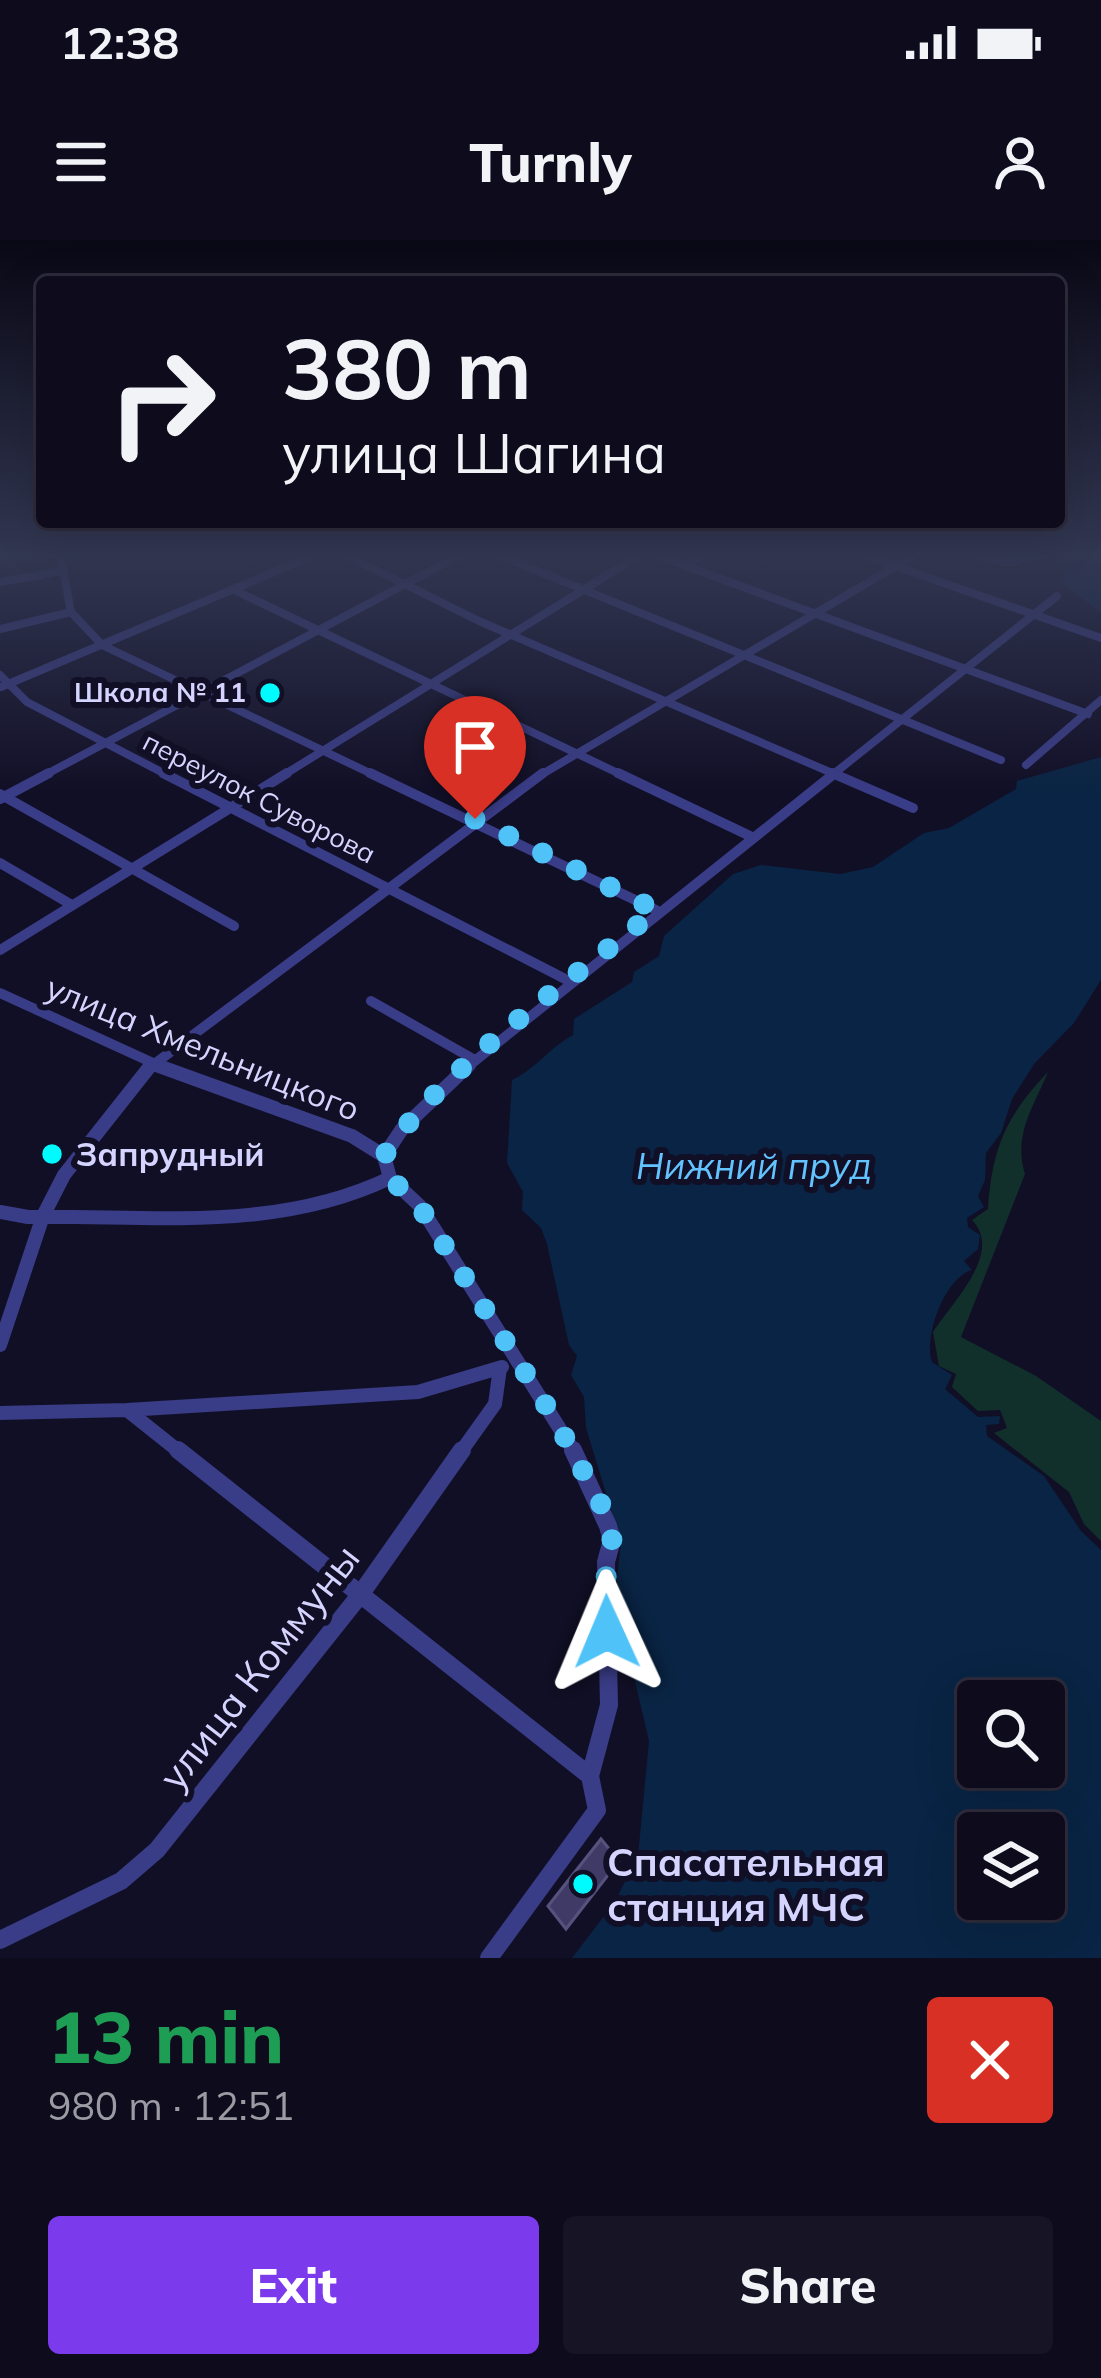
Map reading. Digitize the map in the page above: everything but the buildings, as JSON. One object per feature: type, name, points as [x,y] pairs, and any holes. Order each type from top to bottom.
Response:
[{"type":"street","points":[[91,633],[102,645],[196,693],[475,819],[656,910]]},
{"type":"street","points":[[2,682],[130,633]]},
{"type":"street","points":[[2,796],[310,633]]},
{"type":"street","points":[[323,633],[750,836]]},
{"type":"street","points":[[0,950],[505,633]]},
{"type":"street","points":[[510,633],[913,808]]},
{"type":"street","points":[[690,633],[1001,760]]},
{"type":"street","points":[[0,1345],[43,1216],[68,1170],[152,1064],[475,819],[574,751],[778,633]]},
{"type":"street","points":[[867,633],[1088,714]]},
{"type":"street","points":[[488,1958],[567,1858],[597,1810],[590,1776],[609,1705],[606,1562],[612,1540],[603,1508],[575,1453],[507,1364],[420,1207],[390,1178],[384,1156],[401,1129],[475,1060],[656,910],[1008,633]]},
{"type":"street","name":"переулок Суворова","points":[[2,682],[27,701],[104,742],[571,982]]},
{"type":"street","points":[[1026,765],[1101,700]]},
{"type":"street","points":[[2,796],[234,926]]},
{"type":"street","points":[[0,863],[72,905]]},
{"type":"street","name":"улица Хмельницкого","points":[[0,993],[152,1064],[352,1136],[384,1156]]},
{"type":"street","points":[[371,1001],[475,1060]]},
{"type":"street","points":[[0,1212],[43,1216],[291,1213],[343,1202],[390,1178]]},
{"type":"street","points":[[0,1413],[412,1389],[507,1364]]},
{"type":"street","name":"улица Коммуны","points":[[0,1940],[121,1881],[157,1850],[361,1595],[495,1404],[507,1364]]},
{"type":"street","points":[[127,1409],[590,1776]]},
{"type":"green space","points":[[1048,1072],[1023,1134],[1025,1174],[961,1337],[1036,1376],[1101,1421],[1101,1541],[1084,1524],[1069,1492],[994,1433],[1007,1428],[1000,1410],[978,1411],[952,1387],[956,1374],[939,1366],[933,1332],[979,1262],[980,1233],[972,1220],[988,1209],[993,1168],[1004,1134],[1021,1103]]},
{"type":"water","name":"Нижний пруд","points":[[1101,757],[1101,980],[1074,1023],[1034,1064],[1012,1099],[1001,1133],[986,1153],[985,1180],[978,1196],[984,1207],[967,1218],[968,1227],[980,1235],[978,1249],[964,1261],[972,1270],[953,1284],[938,1309],[930,1351],[932,1362],[952,1375],[945,1389],[978,1417],[1000,1416],[999,1424],[986,1425],[987,1436],[1044,1476],[1081,1531],[1101,1550],[1101,1958],[572,1958],[614,1903],[638,1856],[649,1741],[615,1596],[621,1542],[586,1428],[584,1397],[571,1375],[577,1356],[569,1345],[547,1244],[541,1228],[522,1210],[523,1192],[507,1163],[512,1080],[573,1035],[574,1019],[632,982],[634,972],[659,956],[664,936],[733,874],[761,865],[840,874],[873,867],[924,833],[949,828],[1016,789],[1017,781]]},
{"type":"place","name":"Школа № 11","points":[[270,693]]},
{"type":"place","name":"Запрудный","points":[[52,1154]]},
{"type":"place","name":"Спасательная станция МЧС","points":[[583,1884]]},
{"type":"route","points":[[475,819],[656,910],[475,1060],[401,1129],[384,1156],[390,1178],[420,1207],[556,1421],[603,1508],[612,1540],[606,1562],[607,1632]]}]
